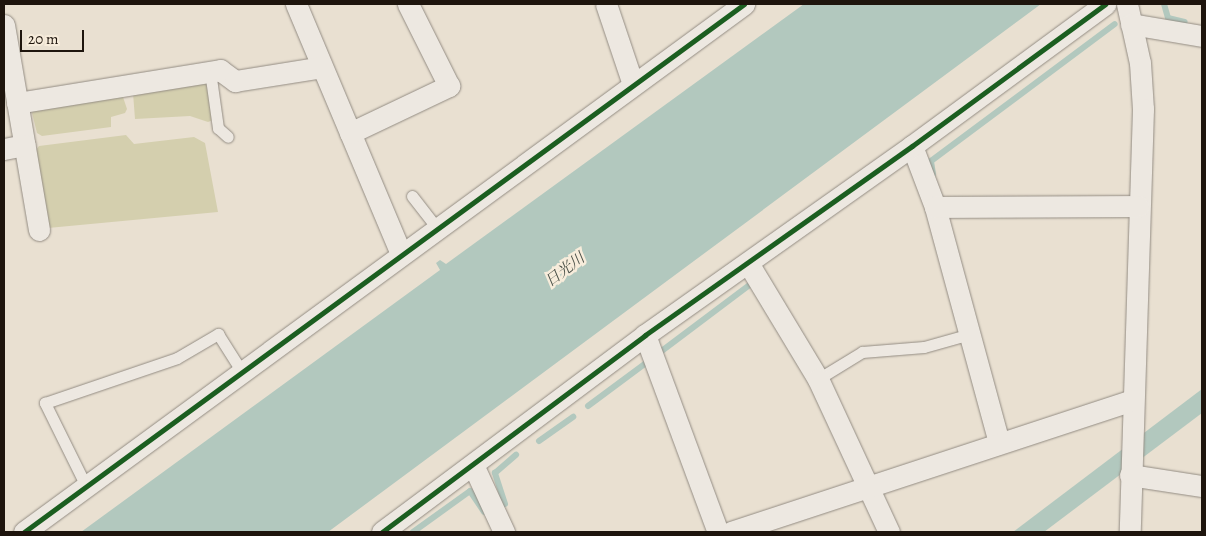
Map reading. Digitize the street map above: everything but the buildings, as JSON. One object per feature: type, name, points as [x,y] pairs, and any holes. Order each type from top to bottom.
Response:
[{"type":"street","points":[[296,4],[401,254]]},
{"type":"street","points":[[350,133],[449,86],[408,4]]},
{"type":"street","points":[[606,4],[633,84]]},
{"type":"street","points":[[24,532],[436,228],[744,4]]},
{"type":"street","points":[[382,532],[474,467],[645,335],[912,146],[1105,4]]},
{"type":"street","points":[[1130,532],[1130,437],[1142,109],[1140,63],[1129,14],[1202,36]]},
{"type":"street","points":[[4,25],[39,230]]},
{"type":"street","points":[[17,103],[220,70],[235,81],[322,66]]},
{"type":"street","points":[[4,149],[25,145]]},
{"type":"street","points":[[912,146],[935,207],[999,443]]},
{"type":"street","points":[[935,207],[1138,206]]},
{"type":"street","points":[[748,263],[818,379],[889,532]]},
{"type":"street","points":[[645,335],[718,532]]},
{"type":"street","points":[[732,532],[1132,400]]},
{"type":"street","points":[[474,467],[504,532]]},
{"type":"street","points":[[1130,472],[1202,486]]},
{"type":"lane","points":[[210,72],[218,128],[228,137]]},
{"type":"lane","points":[[412,196],[436,228]]},
{"type":"lane","points":[[86,486],[45,403],[177,358],[218,334],[242,372]]},
{"type":"lane","points":[[818,379],[862,352],[924,347],[970,334]]},
{"type":"shaded area","points":[[203,82],[208,86],[213,120],[208,122],[190,116],[135,119],[133,93]]},
{"type":"shaded area","points":[[122,94],[127,109],[125,113],[111,117],[111,127],[42,136],[37,133],[32,113],[35,107]]},
{"type":"shaded area","points":[[126,135],[134,144],[194,137],[205,143],[218,212],[48,228],[35,151],[39,146]]},
{"type":"water","name":"日光川","points":[[804,4],[1041,4],[328,532],[81,532],[440,270],[436,263],[440,260],[446,264]]},
{"type":"water","points":[[1202,389],[1202,413],[1044,532],[1013,532]]},
{"type":"waterway","points":[[1164,4],[1168,18],[1185,22]]},
{"type":"waterway","points":[[933,174],[931,161],[1115,24]]},
{"type":"waterway","points":[[659,353],[751,284]]},
{"type":"waterway","points":[[588,406],[650,360]]},
{"type":"waterway","points":[[539,441],[573,417]]},
{"type":"waterway","points":[[505,504],[495,473],[516,455]]},
{"type":"waterway","points":[[413,532],[470,491],[484,512]]},
{"type":"cycle path","points":[[24,532],[744,4]]},
{"type":"cycle path","points":[[382,532],[645,335],[912,146],[1105,4]]}]
